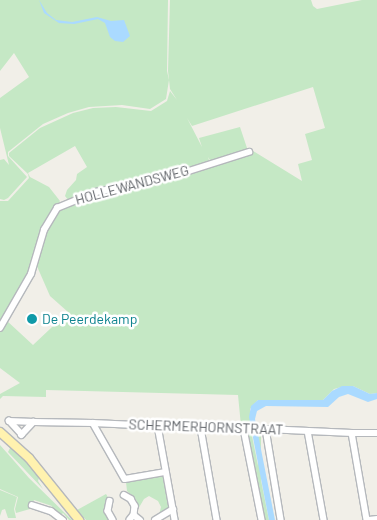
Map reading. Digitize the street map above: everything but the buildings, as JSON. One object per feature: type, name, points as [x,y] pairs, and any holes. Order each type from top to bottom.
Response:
[{"type":"main road","points":[[0,432],[29,458],[79,520]]},
{"type":"street","name":"HOLLEWANDSWEG","points":[[0,328],[31,274],[47,223],[62,205],[109,188],[170,177],[249,152]]},
{"type":"street","name":"SCHERMERHORNSTRAAT","points":[[34,422],[377,433]]},
{"type":"street","points":[[93,423],[124,479],[165,472]]},
{"type":"street","points":[[158,426],[175,520]]},
{"type":"street","points":[[201,428],[217,520]]},
{"type":"street","points":[[246,429],[262,520]]},
{"type":"street","points":[[266,429],[281,520]]},
{"type":"street","points":[[308,431],[324,520]]},
{"type":"street","points":[[352,433],[368,520],[377,518]]},
{"type":"street","points":[[124,495],[134,502],[132,518],[140,520]]},
{"type":"street","points":[[110,501],[108,511],[113,520]]},
{"type":"street","points":[[32,505],[51,511],[63,520]]},
{"type":"street","points":[[155,520],[173,510]]},
{"type":"green space","points":[[0,0],[168,0],[167,71],[169,80],[166,99],[150,109],[122,105],[89,107],[68,113],[43,124],[8,152],[8,156],[27,177],[4,200],[0,199],[0,160],[4,159],[9,165],[0,128],[0,98],[29,77],[14,53],[0,71]]},
{"type":"green space","points":[[170,0],[311,0],[313,6],[317,9],[362,0],[377,0],[377,393],[370,394],[353,386],[345,386],[334,389],[323,400],[258,400],[250,409],[250,426],[241,426],[238,395],[46,390],[46,397],[3,396],[0,399],[0,394],[20,383],[0,368],[0,331],[6,320],[33,345],[68,312],[50,296],[36,264],[47,226],[59,209],[104,191],[161,181],[253,151],[302,181],[298,164],[312,160],[305,134],[325,128],[313,87],[192,126],[187,118],[202,147],[199,138],[240,127],[248,151],[211,162],[208,157],[210,163],[162,178],[101,189],[69,201],[65,196],[67,190],[76,180],[77,174],[87,167],[75,146],[28,173],[30,177],[49,187],[60,201],[44,225],[28,277],[0,326],[0,201],[8,201],[29,178],[28,174],[9,156],[9,153],[40,128],[73,113],[93,108],[116,107],[151,111],[167,101],[170,91],[177,100],[170,89],[168,71]]},
{"type":"green space","points":[[247,431],[251,431],[269,520],[264,520]]},
{"type":"green space","points":[[258,431],[261,431],[261,520],[258,520]]},
{"type":"green space","points":[[0,445],[29,478],[72,520],[69,520],[63,513],[60,516],[51,509],[52,506],[34,500],[30,509],[16,513],[18,497],[0,489]]},
{"type":"green space","points":[[11,446],[23,456],[39,478],[38,481],[43,489],[8,452]]},
{"type":"green space","points":[[163,474],[170,506],[168,509],[159,515],[161,507],[158,501],[149,496],[144,499],[137,511],[137,501],[127,491],[126,482]]},
{"type":"green space","points":[[0,490],[17,497],[14,509],[16,518],[8,518],[5,509],[2,510],[0,516]]},
{"type":"green space","points":[[106,494],[109,499],[105,512],[109,520],[86,520],[77,510]]},
{"type":"water","points":[[39,0],[47,13],[56,20],[72,22],[97,17],[111,21],[124,20],[130,36],[123,42],[115,41],[110,37],[105,23],[98,19],[74,24],[59,23],[44,13]]},
{"type":"water","points":[[342,386],[353,386],[370,394],[377,393],[377,399],[368,402],[348,394],[339,397],[328,407],[266,406],[257,411],[255,419],[275,520],[269,520],[249,417],[251,406],[258,400],[323,400],[332,391]]},
{"type":"place","name":"De Peerdekamp","points":[[32,319]]}]
